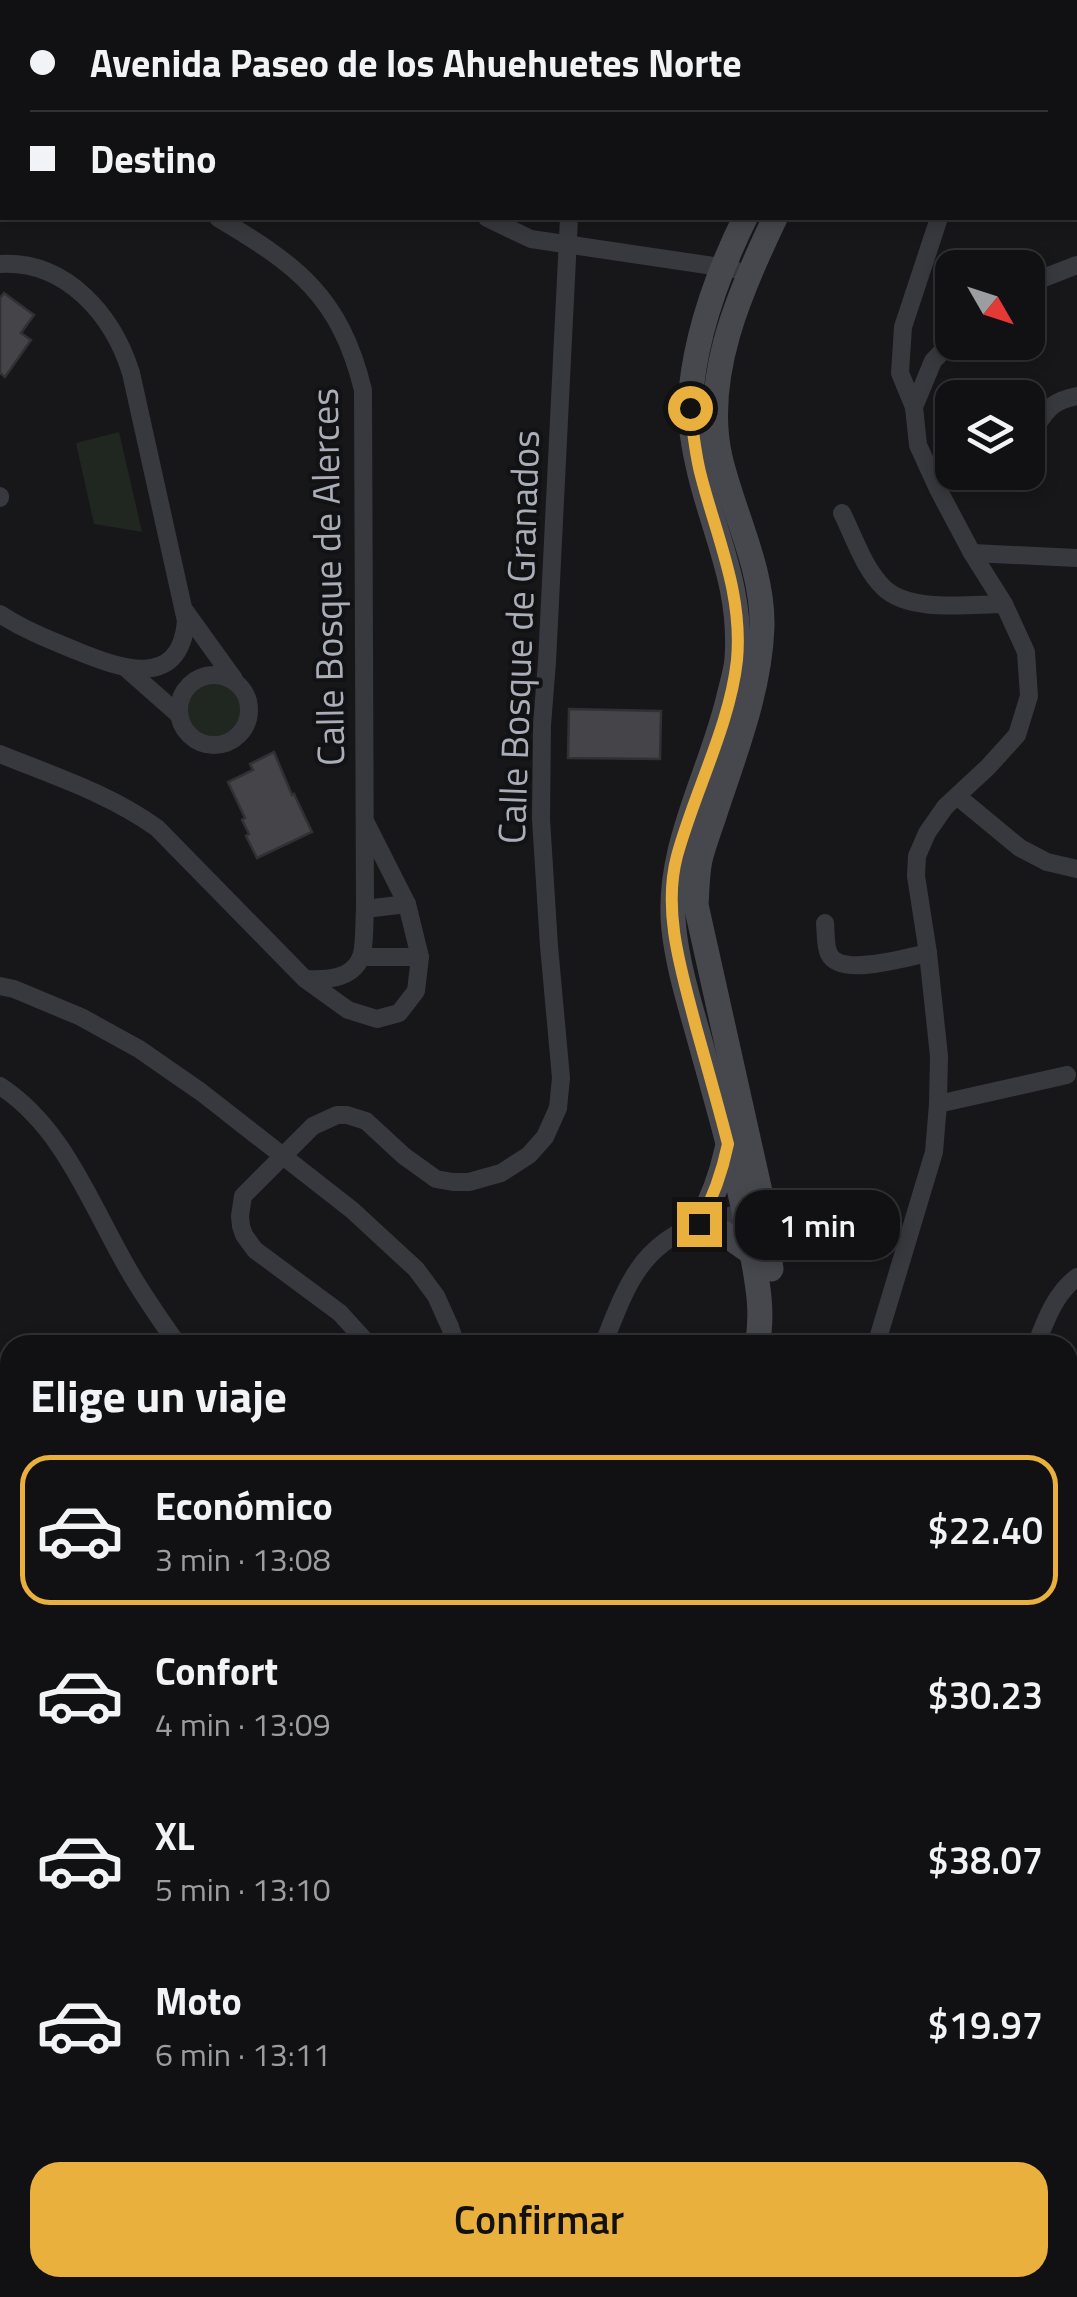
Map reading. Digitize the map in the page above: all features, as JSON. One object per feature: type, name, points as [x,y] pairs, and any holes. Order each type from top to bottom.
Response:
[{"type":"street","name":"Calle Bosque de Alerces","points":[[221,220],[279,256],[312,286],[350,345],[364,390],[365,909],[361,957]]},
{"type":"street","points":[[491,220],[531,239],[750,273]]},
{"type":"street","name":"Calle Bosque de Granados","points":[[360,1335],[340,1313],[255,1250],[244,1235],[240,1216],[243,1196],[314,1126],[329,1118],[347,1115],[366,1120],[404,1156],[436,1179],[470,1182],[501,1173],[529,1156],[545,1136],[558,1108],[561,1078],[541,820],[542,725],[570,220]]},
{"type":"street","points":[[744,220],[722,266],[698,348],[690,408],[700,472],[734,586],[737,662],[725,714],[676,859],[672,899],[674,934],[728,1144],[754,1208],[774,1301],[772,1335]]},
{"type":"street","points":[[759,1335],[760,1303],[752,1252],[751,1159],[696,906],[699,862],[746,719],[762,624],[758,582],[720,454],[716,411],[721,357],[750,273],[774,220]]},
{"type":"street","points":[[879,1335],[934,1152],[938,1104],[939,1056],[916,876],[917,856],[935,819],[1017,735],[1030,696],[1026,652],[918,445],[914,406],[900,372],[903,327],[938,220]]},
{"type":"street","points":[[0,264],[30,266],[60,278],[88,298],[119,340],[131,373],[184,611],[185,632],[169,658],[149,669],[127,669],[37,635],[0,614]]},
{"type":"street","points":[[1045,277],[1077,265]]},
{"type":"street","points":[[914,406],[935,359]]},
{"type":"street","points":[[1045,411],[1060,400],[1077,396]]},
{"type":"street","points":[[842,512],[871,571],[884,589],[904,601],[1004,604]]},
{"type":"street","points":[[972,554],[1077,558]]},
{"type":"street","points":[[127,669],[178,714],[194,740],[209,746],[226,744],[239,736],[248,722],[250,706],[245,692],[184,611]]},
{"type":"street","points":[[169,658],[189,684]]},
{"type":"street","points":[[178,714],[180,698],[189,684],[203,676],[219,674],[234,680]]},
{"type":"street","name":"Calle Bosque de Alerces","points":[[0,754],[135,812],[157,828],[305,979],[348,1010],[376,1019],[400,1013],[416,991],[420,957],[408,904],[363,818]]},
{"type":"street","points":[[957,796],[1020,848],[1047,862],[1077,869]]},
{"type":"street","points":[[365,909],[408,904]]},
{"type":"street","points":[[825,923],[829,954],[840,965],[854,967],[928,953]]},
{"type":"street","points":[[305,979],[327,980],[348,973],[361,957],[420,957]]},
{"type":"street","points":[[0,986],[82,1016],[202,1092],[352,1210],[416,1270],[436,1296],[453,1335]]},
{"type":"street","points":[[938,1104],[1067,1075]]},
{"type":"street","points":[[0,1086],[28,1106],[52,1134],[131,1275],[171,1335]]},
{"type":"street","points":[[699,1224],[718,1185],[728,1144]]},
{"type":"street","points":[[607,1335],[627,1287],[644,1261],[668,1239],[699,1224],[754,1208]]},
{"type":"street","points":[[699,1224],[722,1232],[752,1252]]},
{"type":"street","points":[[1040,1335],[1049,1311],[1077,1277]]},
{"type":"shaded area","points":[[119,432],[142,532],[94,524],[76,443]]},
{"type":"shaded area","points":[[214,680],[235,689],[244,710],[235,731],[214,740],[193,731],[184,710],[193,689]]},
{"type":"building","points":[[4,293],[34,315],[21,333],[31,340],[5,377],[0,373],[0,298]]},
{"type":"building","points":[[569,709],[661,711],[660,759],[568,758]]},
{"type":"building","points":[[274,752],[312,832],[257,858],[246,836],[249,834],[242,820],[245,818],[228,782],[253,770],[250,764]]},
{"type":"route","points":[[690,408],[700,472],[734,586],[737,627],[737,662],[725,714],[676,859],[672,899],[674,934],[728,1144],[722,1172],[699,1224]]}]
